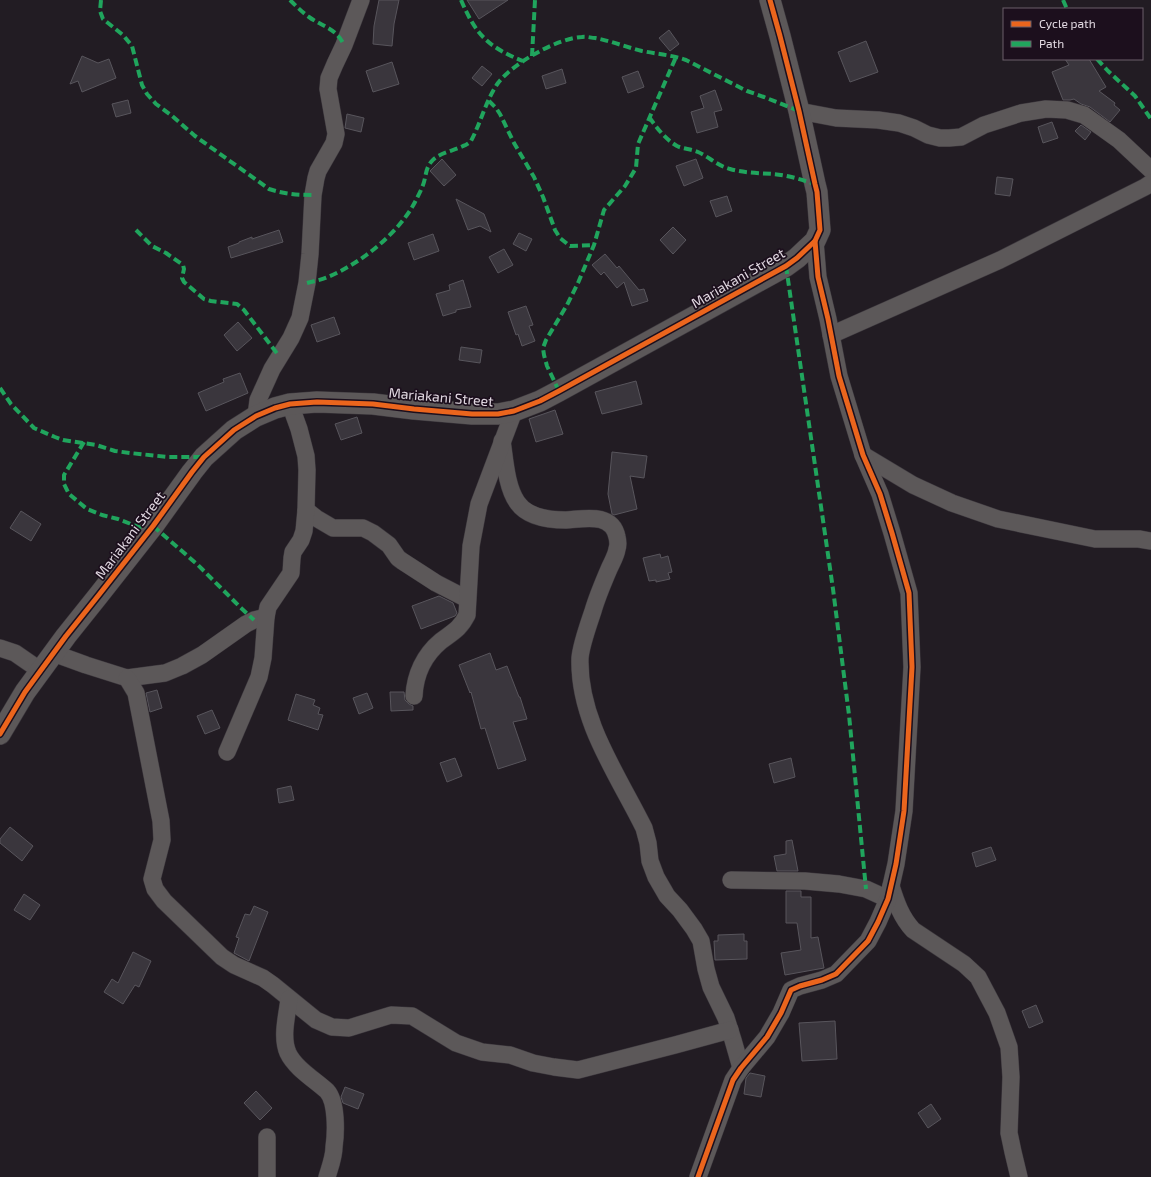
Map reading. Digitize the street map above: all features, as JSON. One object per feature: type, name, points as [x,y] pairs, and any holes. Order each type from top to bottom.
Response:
[{"type":"street","points":[[256,416],[258,400],[272,369],[291,338],[300,318],[307,284],[316,178],[320,166],[334,143],[336,134],[328,89],[329,78],[344,45],[361,0]]},
{"type":"street","points":[[698,1177],[733,1080],[767,1037],[781,1013],[791,990],[836,974],[868,941],[878,922],[889,892],[896,864],[904,811],[912,667],[909,593],[880,494],[863,455],[840,376],[818,277],[815,240],[820,230],[817,192],[799,111],[770,0]]},
{"type":"street","points":[[799,111],[836,118],[878,120],[898,123],[914,128],[928,135],[940,138],[949,138],[961,137],[984,125],[1022,113],[1046,109],[1067,110],[1084,115],[1108,132],[1119,140],[1151,170]]},
{"type":"street","points":[[831,335],[1026,247],[1151,183]]},
{"type":"street","name":"Mariakani Street","points":[[0,734],[25,692],[66,636],[153,526],[204,457],[234,430],[256,416],[275,408],[290,404],[317,402],[373,404],[472,414],[498,414],[514,411],[540,401],[786,266],[797,258],[815,240]]},
{"type":"street","points":[[227,752],[262,667],[268,608],[291,573],[293,552],[299,544],[302,536],[306,510],[306,456],[299,429],[290,404]]},
{"type":"street","points":[[414,696],[419,671],[425,659],[432,649],[463,623],[467,615],[471,546],[479,504],[514,411]]},
{"type":"street","points":[[502,441],[510,488],[517,502],[528,513],[544,518],[565,520],[590,518],[602,520],[611,526],[617,536],[618,548],[597,598],[580,656],[583,692],[589,714],[602,747],[644,828],[648,843],[650,861],[656,877],[667,896],[680,910],[694,929],[701,942],[710,987],[726,1018],[741,1068]]},
{"type":"street","points":[[863,455],[913,486],[998,519],[1094,539],[1139,539],[1151,541]]},
{"type":"street","points":[[306,510],[333,528],[363,528],[373,533],[389,545],[398,558],[402,561],[436,584],[468,600]]},
{"type":"street","points":[[54,653],[127,678],[165,673],[202,655],[246,624],[266,617]]},
{"type":"street","points":[[0,648],[15,653],[41,671]]},
{"type":"street","points":[[127,678],[136,693],[161,821],[162,840],[152,879],[155,889],[164,901],[222,957],[234,965],[263,978],[316,1020],[332,1027],[349,1028],[391,1015],[412,1016],[456,1043],[482,1052],[510,1055],[533,1063],[578,1070],[730,1030]]},
{"type":"street","points":[[731,880],[806,881],[839,884],[889,892],[896,902],[906,923],[913,930],[964,964],[978,977],[997,1013],[1009,1047],[1011,1077],[1009,1133],[1012,1152],[1019,1177]]},
{"type":"street","points":[[289,999],[285,1031],[285,1043],[288,1052],[291,1058],[309,1077],[327,1092],[333,1103],[335,1128],[334,1149],[327,1177]]},
{"type":"street","points":[[267,1137],[267,1177]]},
{"type":"building","points":[[379,0],[399,0],[394,24],[392,46],[373,44],[374,26]]},
{"type":"building","points":[[467,0],[508,0],[479,19]]},
{"type":"building","points":[[669,30],[679,44],[670,51],[659,38]]},
{"type":"building","points":[[866,41],[878,72],[850,82],[838,52]]},
{"type":"building","points":[[82,56],[98,63],[109,59],[116,78],[82,92],[78,81],[70,84]]},
{"type":"building","points":[[1066,60],[1090,60],[1106,87],[1099,91],[1115,103],[1114,105],[1120,110],[1110,122],[1090,107],[1081,104],[1074,99],[1063,100],[1052,72],[1069,65]]},
{"type":"building","points":[[392,62],[399,84],[373,92],[366,71]]},
{"type":"building","points":[[482,66],[492,74],[482,86],[472,78]]},
{"type":"building","points":[[562,69],[566,83],[546,89],[542,76]]},
{"type":"building","points":[[638,71],[644,87],[628,93],[622,77]]},
{"type":"building","points":[[715,90],[722,110],[714,112],[718,127],[697,133],[691,112],[704,108],[700,96]]},
{"type":"building","points":[[128,100],[131,113],[116,117],[112,104]]},
{"type":"building","points":[[347,114],[364,118],[361,132],[345,128]]},
{"type":"building","points":[[1052,122],[1058,138],[1043,143],[1038,127]]},
{"type":"building","points":[[1081,125],[1091,132],[1085,140],[1075,131]]},
{"type":"building","points":[[442,159],[456,175],[444,186],[430,171]]},
{"type":"building","points":[[696,159],[703,178],[684,186],[676,166]]},
{"type":"building","points":[[997,177],[1013,179],[1010,196],[995,194]]},
{"type":"building","points":[[727,196],[732,211],[716,217],[710,201]]},
{"type":"building","points":[[456,199],[484,214],[491,232],[480,226],[468,230]]},
{"type":"building","points":[[673,227],[686,240],[673,254],[660,240]]},
{"type":"building","points":[[279,230],[283,242],[231,258],[228,247],[252,237],[252,239]]},
{"type":"building","points":[[519,233],[532,239],[526,251],[513,244]]},
{"type":"building","points":[[433,234],[439,251],[414,260],[408,243]]},
{"type":"building","points":[[504,249],[513,265],[498,273],[489,257]]},
{"type":"building","points":[[605,254],[617,268],[619,266],[639,290],[644,289],[648,301],[632,306],[624,282],[617,288],[604,272],[601,275],[592,265]]},
{"type":"building","points":[[463,280],[471,307],[456,310],[456,312],[443,316],[436,294],[450,290],[449,285]]},
{"type":"building","points":[[526,306],[533,325],[529,326],[535,341],[522,346],[518,334],[516,335],[508,312]]},
{"type":"building","points":[[334,317],[340,334],[317,342],[311,325]]},
{"type":"building","points":[[238,322],[252,338],[237,351],[224,335]]},
{"type":"building","points":[[461,347],[482,350],[480,363],[459,360]]},
{"type":"building","points":[[240,373],[248,393],[206,411],[198,393],[224,382],[223,379]]},
{"type":"building","points":[[636,381],[642,404],[602,414],[595,392]]},
{"type":"building","points":[[555,410],[563,434],[536,442],[529,419]]},
{"type":"building","points":[[357,417],[362,433],[341,440],[335,424]]},
{"type":"building","points":[[612,452],[647,456],[644,478],[630,476],[637,509],[614,515],[612,514],[608,494]]},
{"type":"building","points":[[21,511],[41,524],[31,541],[10,528]]},
{"type":"building","points":[[660,554],[661,558],[668,556],[672,572],[668,573],[670,579],[656,582],[656,580],[649,581],[643,558]]},
{"type":"building","points":[[439,596],[453,603],[457,613],[455,616],[421,629],[412,606]]},
{"type":"building","points":[[490,653],[496,670],[507,666],[520,697],[527,719],[513,722],[526,760],[498,769],[485,728],[481,729],[471,692],[470,693],[459,665]]},
{"type":"building","points":[[157,690],[162,708],[150,712],[146,693]]},
{"type":"building","points":[[390,692],[404,692],[405,700],[413,706],[413,710],[391,711]]},
{"type":"building","points":[[367,693],[373,708],[359,714],[353,698]]},
{"type":"building","points":[[296,694],[315,700],[313,705],[320,708],[318,714],[323,715],[318,730],[288,720]]},
{"type":"building","points":[[212,710],[220,728],[205,734],[197,716]]},
{"type":"building","points":[[455,758],[462,776],[447,782],[440,763]]},
{"type":"building","points":[[791,758],[795,777],[774,783],[769,764]]},
{"type":"building","points":[[291,786],[294,800],[279,803],[277,789]]},
{"type":"building","points":[[10,827],[33,846],[22,861],[0,843],[0,839]]},
{"type":"building","points":[[792,840],[798,871],[777,871],[774,856],[786,854],[786,841]]},
{"type":"building","points":[[991,847],[996,860],[976,867],[972,853]]},
{"type":"building","points":[[786,891],[801,891],[801,897],[811,897],[811,938],[818,937],[824,968],[785,975],[781,953],[801,950],[797,923],[786,923]]},
{"type":"building","points":[[24,894],[40,905],[30,920],[14,910]]},
{"type":"building","points":[[254,906],[268,912],[249,961],[234,953],[239,938],[236,937],[245,914],[250,915]]},
{"type":"building","points":[[744,934],[744,941],[747,941],[747,959],[715,960],[714,941],[718,941],[718,935]]},
{"type":"building","points":[[133,952],[151,961],[139,987],[135,985],[123,1004],[104,992],[112,979],[118,983]]},
{"type":"building","points":[[1036,1005],[1043,1022],[1029,1028],[1022,1011]]},
{"type":"building","points":[[835,1021],[837,1059],[802,1061],[799,1023]]},
{"type":"building","points":[[750,1073],[765,1076],[761,1097],[744,1094],[746,1078]]},
{"type":"building","points":[[345,1087],[364,1094],[358,1109],[343,1103],[341,1097]]},
{"type":"building","points":[[256,1091],[272,1108],[260,1120],[244,1103]]},
{"type":"building","points":[[931,1104],[941,1119],[928,1128],[918,1113]]},
{"type":"marked path","points":[[101,0],[100,11],[103,19],[123,35],[132,46],[142,85],[147,94],[156,104],[195,136],[269,189],[291,194],[313,195]]},
{"type":"marked path","points":[[290,0],[309,17],[333,31],[341,39],[344,45]]},
{"type":"marked path","points":[[461,0],[472,22],[484,38],[492,45],[523,61]]},
{"type":"marked path","points":[[532,56],[535,0]]},
{"type":"marked path","points":[[1063,0],[1067,8]]},
{"type":"marked path","points":[[307,283],[320,280],[341,271],[366,256],[389,236],[408,214],[415,202],[424,182],[429,164],[438,156],[471,141],[490,97],[498,83],[505,75],[537,53],[572,38],[595,38],[642,51],[681,58],[747,91],[799,111]]},
{"type":"marked path","points":[[559,391],[547,366],[543,348],[578,283],[594,245],[604,210],[625,186],[636,168],[638,144],[676,57]]},
{"type":"marked path","points":[[1098,60],[1135,96],[1151,119]]},
{"type":"marked path","points":[[489,101],[500,114],[514,143],[534,177],[555,230],[560,238],[570,246],[594,245]]},
{"type":"marked path","points":[[649,117],[662,133],[679,147],[698,152],[726,168],[746,172],[784,175],[815,184]]},
{"type":"marked path","points":[[136,230],[152,246],[166,253],[183,265],[184,269],[182,278],[184,282],[204,299],[237,304],[244,310],[279,356]]},
{"type":"marked path","points":[[786,266],[833,589],[849,715],[866,889]]},
{"type":"marked path","points":[[0,388],[11,404],[34,428],[63,440],[96,445],[115,451],[130,453],[168,457],[204,457]]},
{"type":"marked path","points":[[84,442],[64,475],[64,484],[69,494],[87,509],[149,531]]},
{"type":"marked path","points":[[153,526],[198,565],[254,620]]},
{"type":"cycle path","points":[[0,734],[25,692],[66,636],[153,526],[204,457],[234,430],[256,416],[275,408],[290,404],[317,402],[373,404],[472,414],[498,414],[514,411],[540,401],[559,391],[786,266],[815,241],[820,230],[817,192],[799,111],[770,0]]},
{"type":"cycle path","points":[[698,1177],[733,1080],[767,1037],[781,1013],[791,990],[836,974],[868,941],[888,899],[896,864],[904,811],[912,667],[909,593],[880,494],[863,455],[839,376],[818,277],[815,241]]}]
